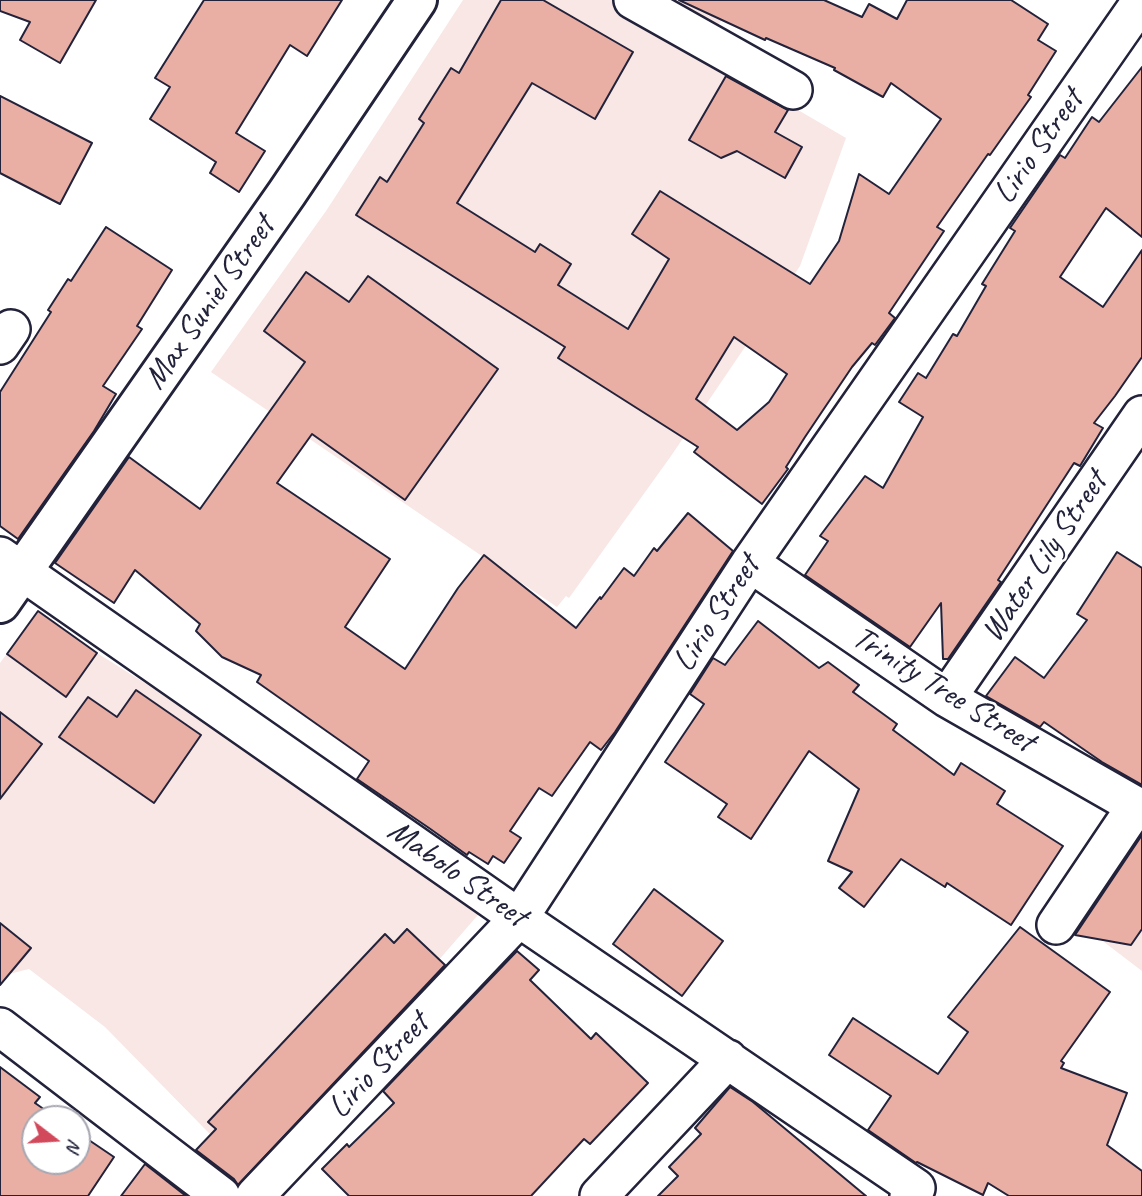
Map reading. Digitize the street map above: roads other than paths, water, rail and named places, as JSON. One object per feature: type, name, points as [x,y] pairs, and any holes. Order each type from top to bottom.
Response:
[{"type":"main road","name":"Max Suniel Street","points":[[0,603],[12,564],[287,193],[416,0]]},
{"type":"street","points":[[633,0],[793,90]]},
{"type":"street","name":"Lirio Street","points":[[255,1196],[519,918],[750,563],[1142,0]]},
{"type":"street","name":"Water Lily Street","points":[[947,698],[1142,415]]},
{"type":"street","name":"Trinity Tree Street","points":[[750,563],[947,698],[1139,807]]},
{"type":"street","name":"Mabolo Street","points":[[12,564],[519,918],[727,1059],[912,1192]]},
{"type":"street","points":[[1056,925],[1139,807]]},
{"type":"street","points":[[0,1027],[221,1196]]},
{"type":"street","points":[[599,1196],[727,1059]]}]
